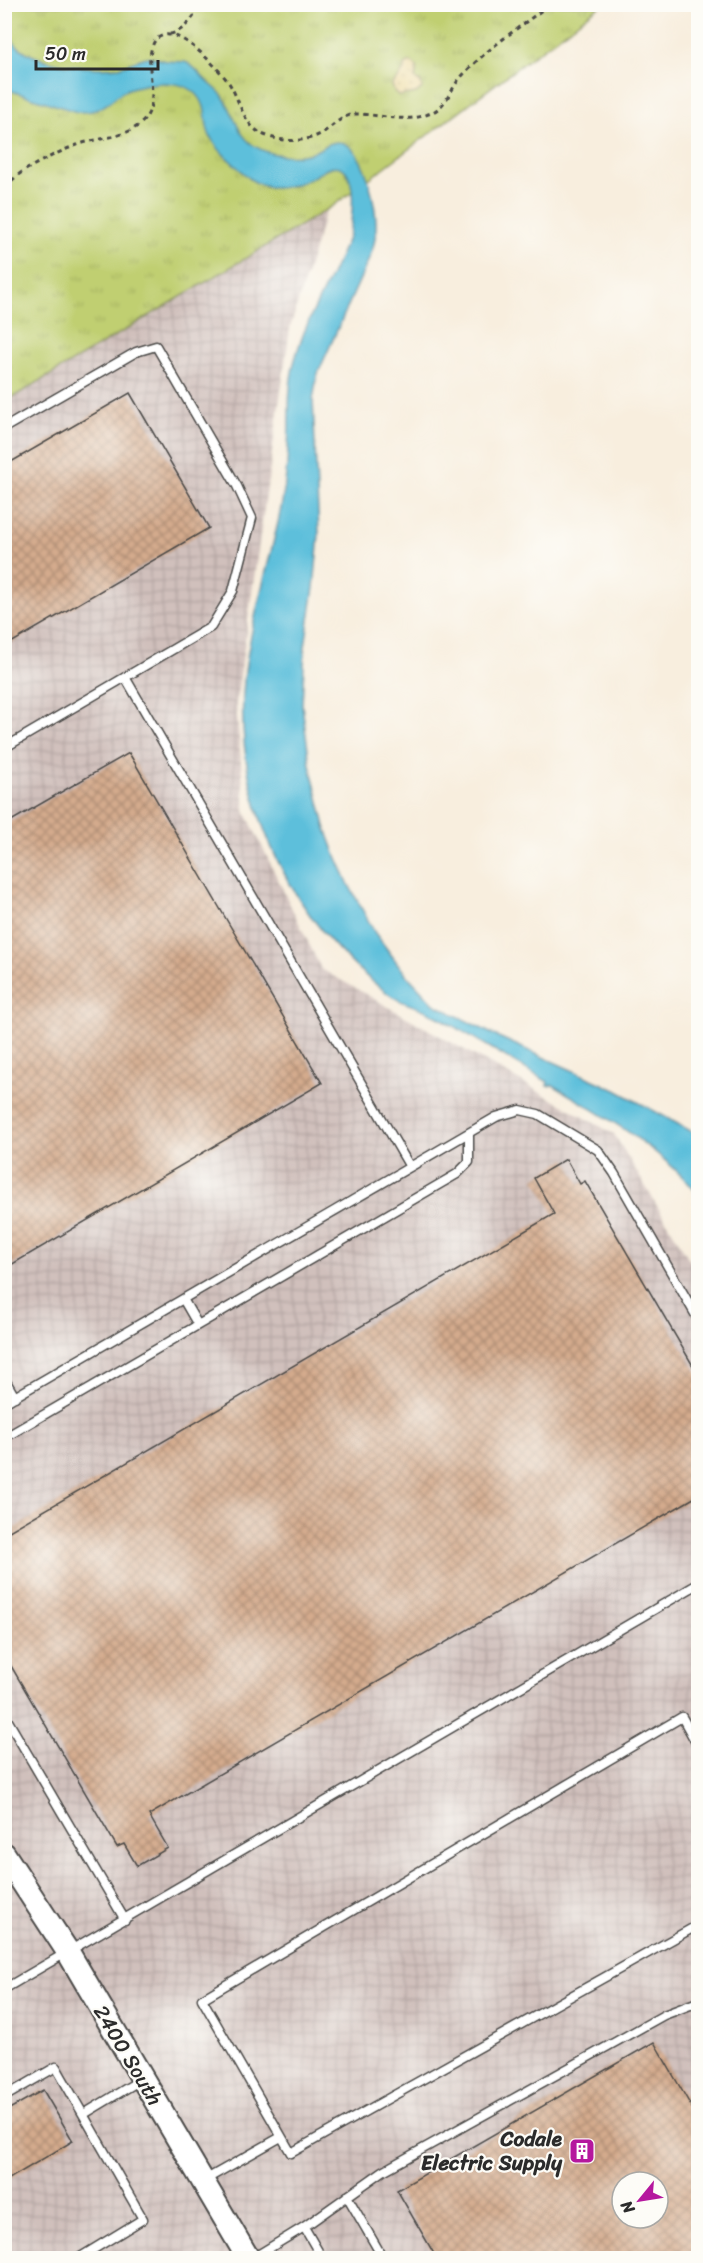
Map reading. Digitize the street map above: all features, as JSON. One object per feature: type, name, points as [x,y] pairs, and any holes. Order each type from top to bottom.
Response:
[{"type":"street","name":"2400 South","points":[[4,1854],[68,1952],[248,2259]]},
{"type":"lane","points":[[4,428],[136,352],[156,346],[252,518],[232,591],[211,627],[4,748]]},
{"type":"lane","points":[[125,677],[410,1167]]},
{"type":"lane","points":[[4,1403],[496,1117],[520,1110],[538,1114],[598,1150],[614,1173],[699,1319]]},
{"type":"lane","points":[[4,1438],[457,1174],[469,1162],[469,1133]]},
{"type":"lane","points":[[183,1299],[198,1325]]},
{"type":"lane","points":[[4,1378],[15,1397]]},
{"type":"lane","points":[[6,1985],[125,1920],[699,1584]]},
{"type":"lane","points":[[4,1714],[125,1920]]},
{"type":"lane","points":[[699,1746],[682,1717],[202,1999],[291,2153],[699,1925]]},
{"type":"lane","points":[[253,2259],[304,2227],[383,2171],[664,2015],[699,2002]]},
{"type":"lane","points":[[4,2097],[56,2067],[143,2219],[79,2259]]},
{"type":"lane","points":[[84,2114],[143,2079]]},
{"type":"lane","points":[[203,2181],[281,2137]]},
{"type":"lane","points":[[348,2196],[383,2259]]},
{"type":"lane","points":[[304,2227],[322,2259]]},
{"type":"path","points":[[4,186],[21,173],[76,145],[112,137],[130,130],[145,119],[150,104],[149,53],[156,39],[178,33],[187,26],[204,4]]},
{"type":"path","points":[[169,34],[193,47],[217,69],[229,84],[236,102],[254,130],[268,137],[297,141],[312,139],[354,114],[394,120],[432,112],[442,105],[461,78],[550,4]]},
{"type":"shaded area","points":[[330,197],[290,328],[236,703],[245,811],[321,969],[614,1134],[698,1274],[698,2258],[5,2258],[4,391]]},
{"type":"green space","points":[[4,5],[601,5],[333,206],[5,402]]},
{"type":"sand","points":[[411,62],[417,67],[415,78],[421,83],[422,88],[416,93],[399,96],[392,85],[406,64]]},
{"type":"water","points":[[4,5],[7,5],[9,32],[15,43],[26,52],[40,58],[74,66],[107,68],[127,65],[149,57],[185,62],[190,64],[222,95],[241,132],[246,139],[260,149],[279,155],[294,156],[314,152],[329,144],[339,142],[348,145],[356,153],[372,192],[376,218],[375,240],[369,259],[317,376],[313,400],[319,534],[305,646],[302,705],[310,765],[325,826],[349,885],[375,933],[404,972],[434,1004],[494,1035],[616,1090],[698,1135],[698,1194],[666,1161],[611,1121],[553,1085],[547,1086],[548,1082],[431,1013],[390,995],[355,966],[324,933],[297,896],[276,857],[259,815],[248,771],[243,726],[244,680],[255,619],[284,492],[294,363],[311,315],[350,231],[352,194],[351,182],[347,173],[341,167],[331,167],[306,180],[282,188],[258,184],[224,155],[215,144],[208,130],[204,107],[193,91],[185,86],[165,83],[135,87],[120,93],[97,110],[88,112],[77,112],[5,89]]},
{"type":"building","points":[[130,393],[209,528],[4,647],[4,466]]},
{"type":"building","points":[[129,753],[322,1083],[4,1269],[4,825]]},
{"type":"building","points":[[566,1159],[580,1184],[585,1181],[699,1376],[699,1495],[149,1815],[168,1848],[137,1866],[124,1844],[117,1847],[4,1654],[4,1534],[554,1214],[534,1178]]},
{"type":"building","name":"Codale Electric Supply","points":[[654,2042],[699,2120],[699,2259],[437,2259],[397,2190]]},
{"type":"building","points":[[43,2090],[73,2141],[4,2182],[4,2112]]},
{"type":"place","name":"Codale Electric Supply","points":[[582,2151]]}]
